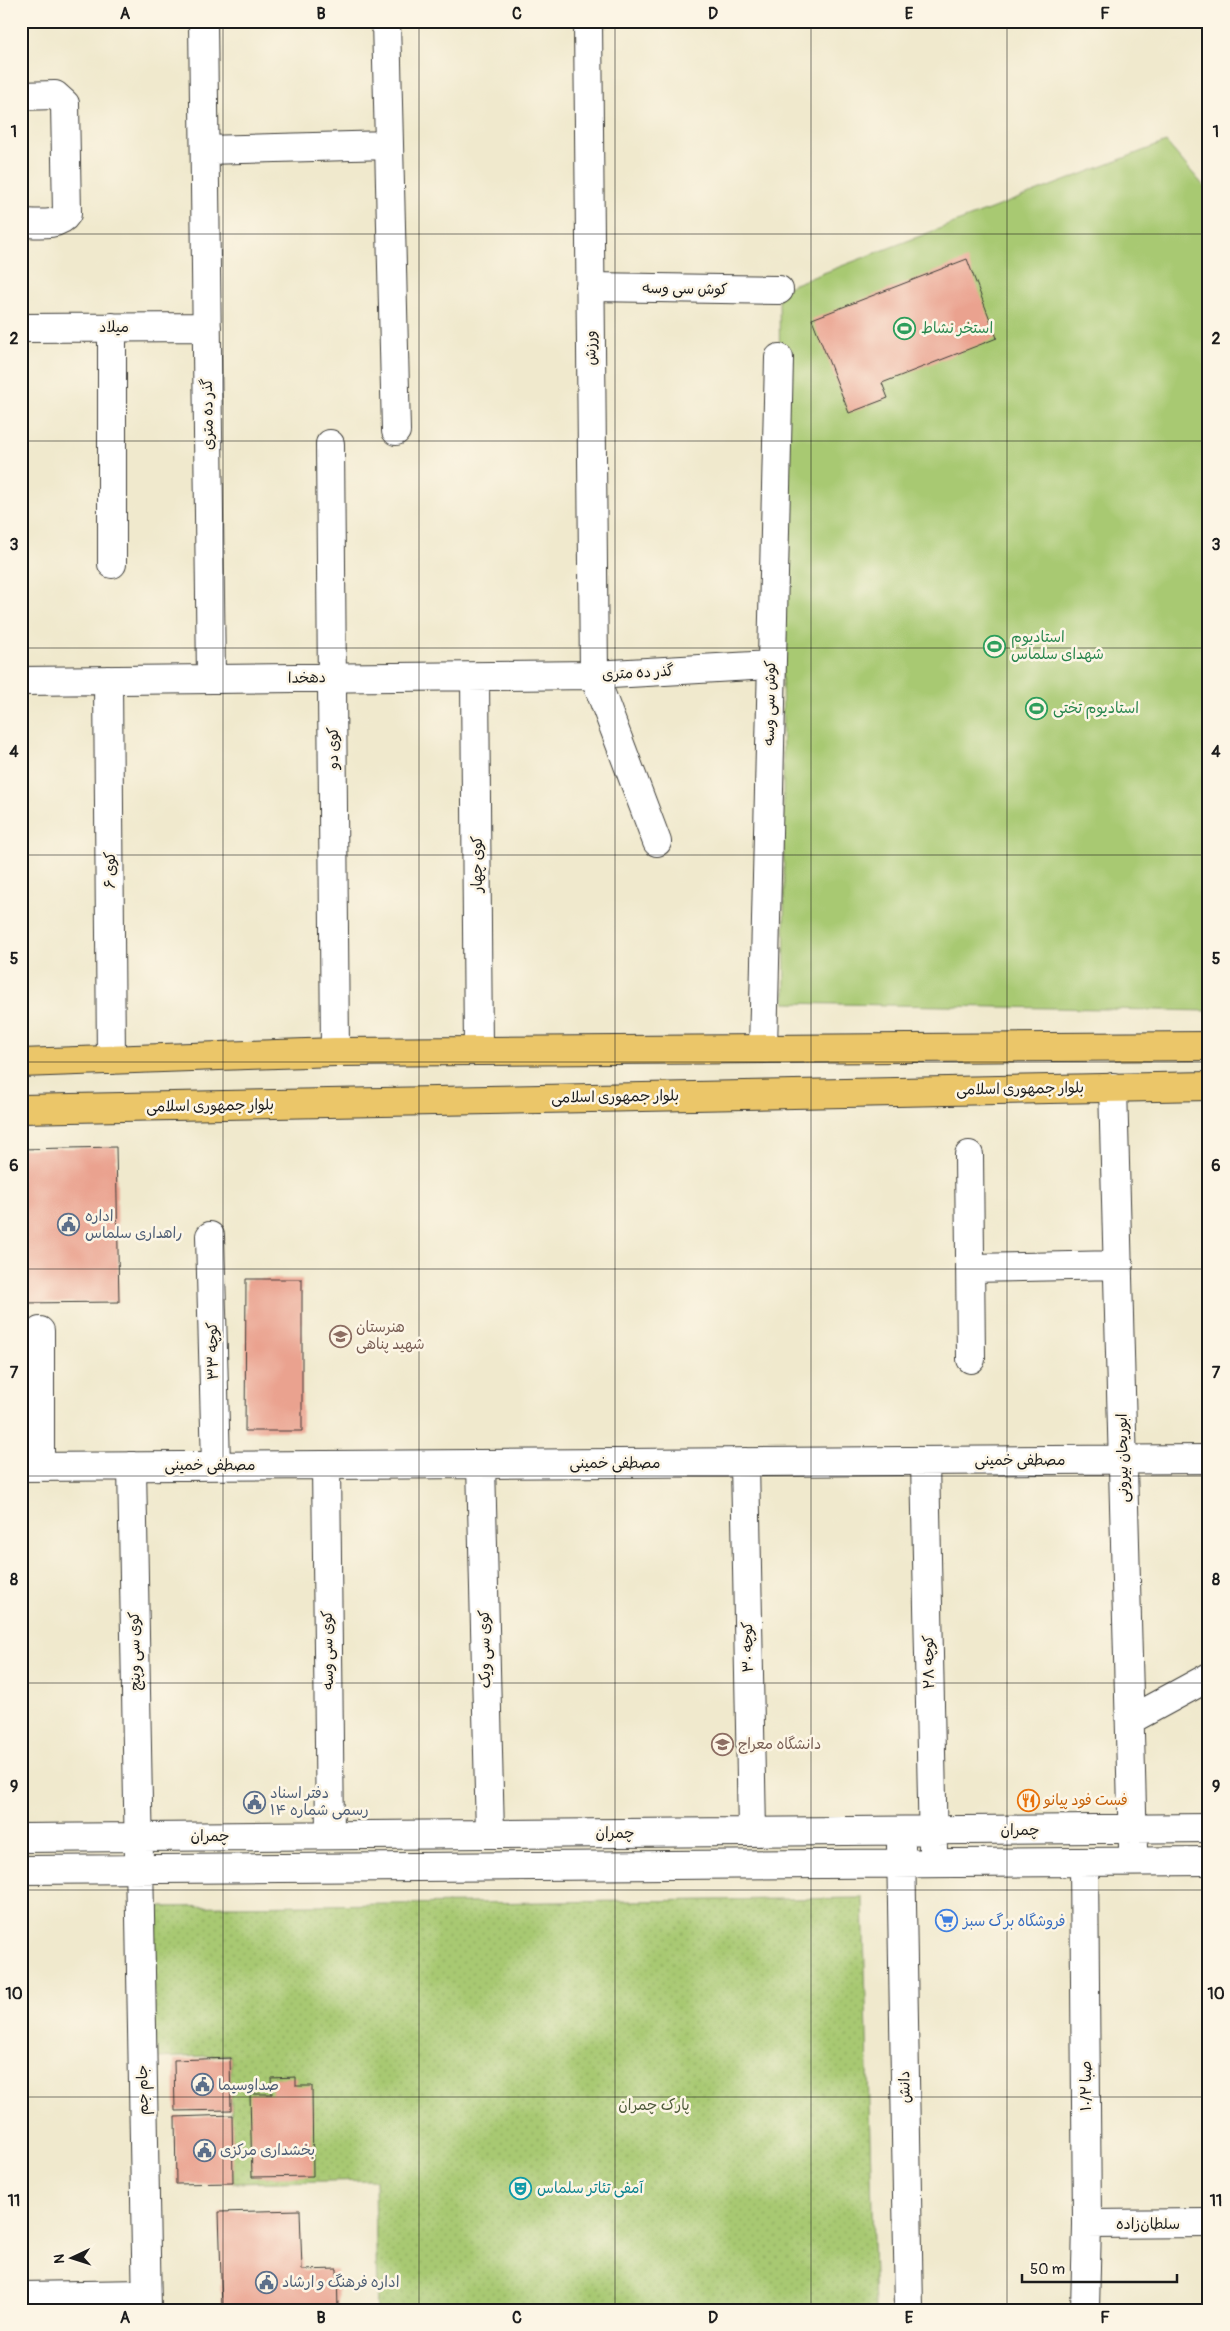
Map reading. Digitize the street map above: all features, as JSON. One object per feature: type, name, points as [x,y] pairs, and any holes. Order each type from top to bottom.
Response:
[{"type":"main road","points":[[21,1062],[335,1052],[1209,1046]]},
{"type":"main road","name":"بلوار جمهوری اسلامی","points":[[21,1109],[1209,1086]]},
{"type":"street","name":"گذر ده متری","points":[[204,21],[210,679]]},
{"type":"street","points":[[386,21],[396,431]]},
{"type":"street","name":"ورزش","points":[[588,21],[594,675]]},
{"type":"street","points":[[21,96],[56,95],[65,104],[67,214],[64,219],[57,222],[21,223]]},
{"type":"street","points":[[205,150],[389,144]]},
{"type":"street","name":"کوش سی وسه","points":[[590,288],[779,290]]},
{"type":"street","name":"میلاد","points":[[21,328],[207,326]]},
{"type":"street","points":[[112,327],[112,564]]},
{"type":"street","name":"کوش سی وسه","points":[[763,1049],[779,358]]},
{"type":"street","name":"کوی دو","points":[[330,444],[335,1052]]},
{"type":"street","name":"گذر ده متری","points":[[657,842],[594,675],[771,665]]},
{"type":"street","name":"دهخدا","points":[[21,681],[594,675]]},
{"type":"street","name":"کوی چهار","points":[[475,677],[478,1051]]},
{"type":"street","name":"کوی ۶","points":[[108,680],[111,1060]]},
{"type":"street","name":"ابوریحان بیرونی","points":[[1113,1087],[1133,1862]]},
{"type":"street","points":[[969,1155],[971,1359]]},
{"type":"street","name":"کوچه ۳۳","points":[[210,1236],[216,1466]]},
{"type":"street","points":[[970,1268],[1119,1265]]},
{"type":"street","points":[[31,1467],[40,1332]]},
{"type":"street","name":"مصطفی خمینی","points":[[31,1467],[1123,1459],[1208,1460]]},
{"type":"street","name":"کوچه ۲۸","points":[[925,1461],[933,1863]]},
{"type":"street","name":"کوچه ۳۰","points":[[745,1462],[752,1832]]},
{"type":"street","name":"کوی سی ویک","points":[[481,1464],[490,1834]]},
{"type":"street","name":"کوی سی وسه","points":[[326,1465],[330,1835]]},
{"type":"street","name":"کوی سی وپنج","points":[[132,1466],[139,1869]]},
{"type":"street","points":[[1130,1720],[1209,1677]]},
{"type":"street","name":"چمران","points":[[21,1838],[1209,1828]]},
{"type":"street","name":"دانش","points":[[901,1831],[909,2310]]},
{"type":"street","points":[[21,1870],[1209,1861]]},
{"type":"street","name":"صبا ۱۰/۲","points":[[1084,1862],[1086,2310]]},
{"type":"street","name":"جام جم","points":[[139,1869],[146,2302]]},
{"type":"street","name":"سلطان‌زاده","points":[[1087,2224],[1209,2223]]},
{"type":"street","points":[[21,2296],[146,2302]]},
{"type":"green space","name":"استادیوم شهدای سلماس","points":[[1166,142],[1209,192],[1209,1011],[785,1003],[779,290]]},
{"type":"green space","name":"پارک چمران","points":[[863,1898],[875,2310],[377,2310],[375,2180],[233,2183],[230,2055],[155,2058],[153,1907]]},
{"type":"building","name":"استخر نشاط","points":[[967,259],[997,338],[882,383],[888,398],[849,413],[812,319]]},
{"type":"building","name":"اداره راهداری سلماس","points":[[116,1147],[119,1302],[21,1303],[21,1149]]},
{"type":"building","points":[[246,1279],[302,1279],[302,1431],[245,1431]]},
{"type":"building","name":"صداوسیما","points":[[230,2058],[231,2110],[175,2111],[174,2060]]},
{"type":"building","points":[[296,2077],[296,2086],[312,2086],[313,2176],[252,2177],[250,2094],[272,2094],[271,2078]]},
{"type":"building","name":"بخشداری مرکزی","points":[[232,2115],[233,2183],[176,2184],[175,2117]]},
{"type":"building","points":[[300,2210],[302,2270],[337,2269],[338,2310],[222,2310],[219,2212]]},
{"type":"place","name":"استخر نشاط","points":[[905,328]]},
{"type":"place","name":"استادیوم شهدای سلماس","points":[[995,646]]},
{"type":"place","name":"استادیوم تختی","points":[[1037,708]]},
{"type":"place","name":"اداره راهداری سلماس","points":[[69,1225]]},
{"type":"place","name":"هنرستان شهید پناهی","points":[[340,1336]]},
{"type":"place","name":"دانشگاه معراج","points":[[722,1744]]},
{"type":"place","name":"فست فود پیانو","points":[[1028,1800]]},
{"type":"place","name":"دفتر اسناد رسمی شماره ۱۴","points":[[254,1802]]},
{"type":"place","name":"فروشگاه برگ سبز","points":[[947,1921]]},
{"type":"place","name":"صداوسیما","points":[[202,2085]]},
{"type":"place","name":"بخشداری مرکزی","points":[[204,2150]]},
{"type":"place","name":"آمفی تئاتر سلماس","points":[[521,2188]]},
{"type":"place","name":"اداره فرهنگ و ارشاد","points":[[266,2282]]}]
